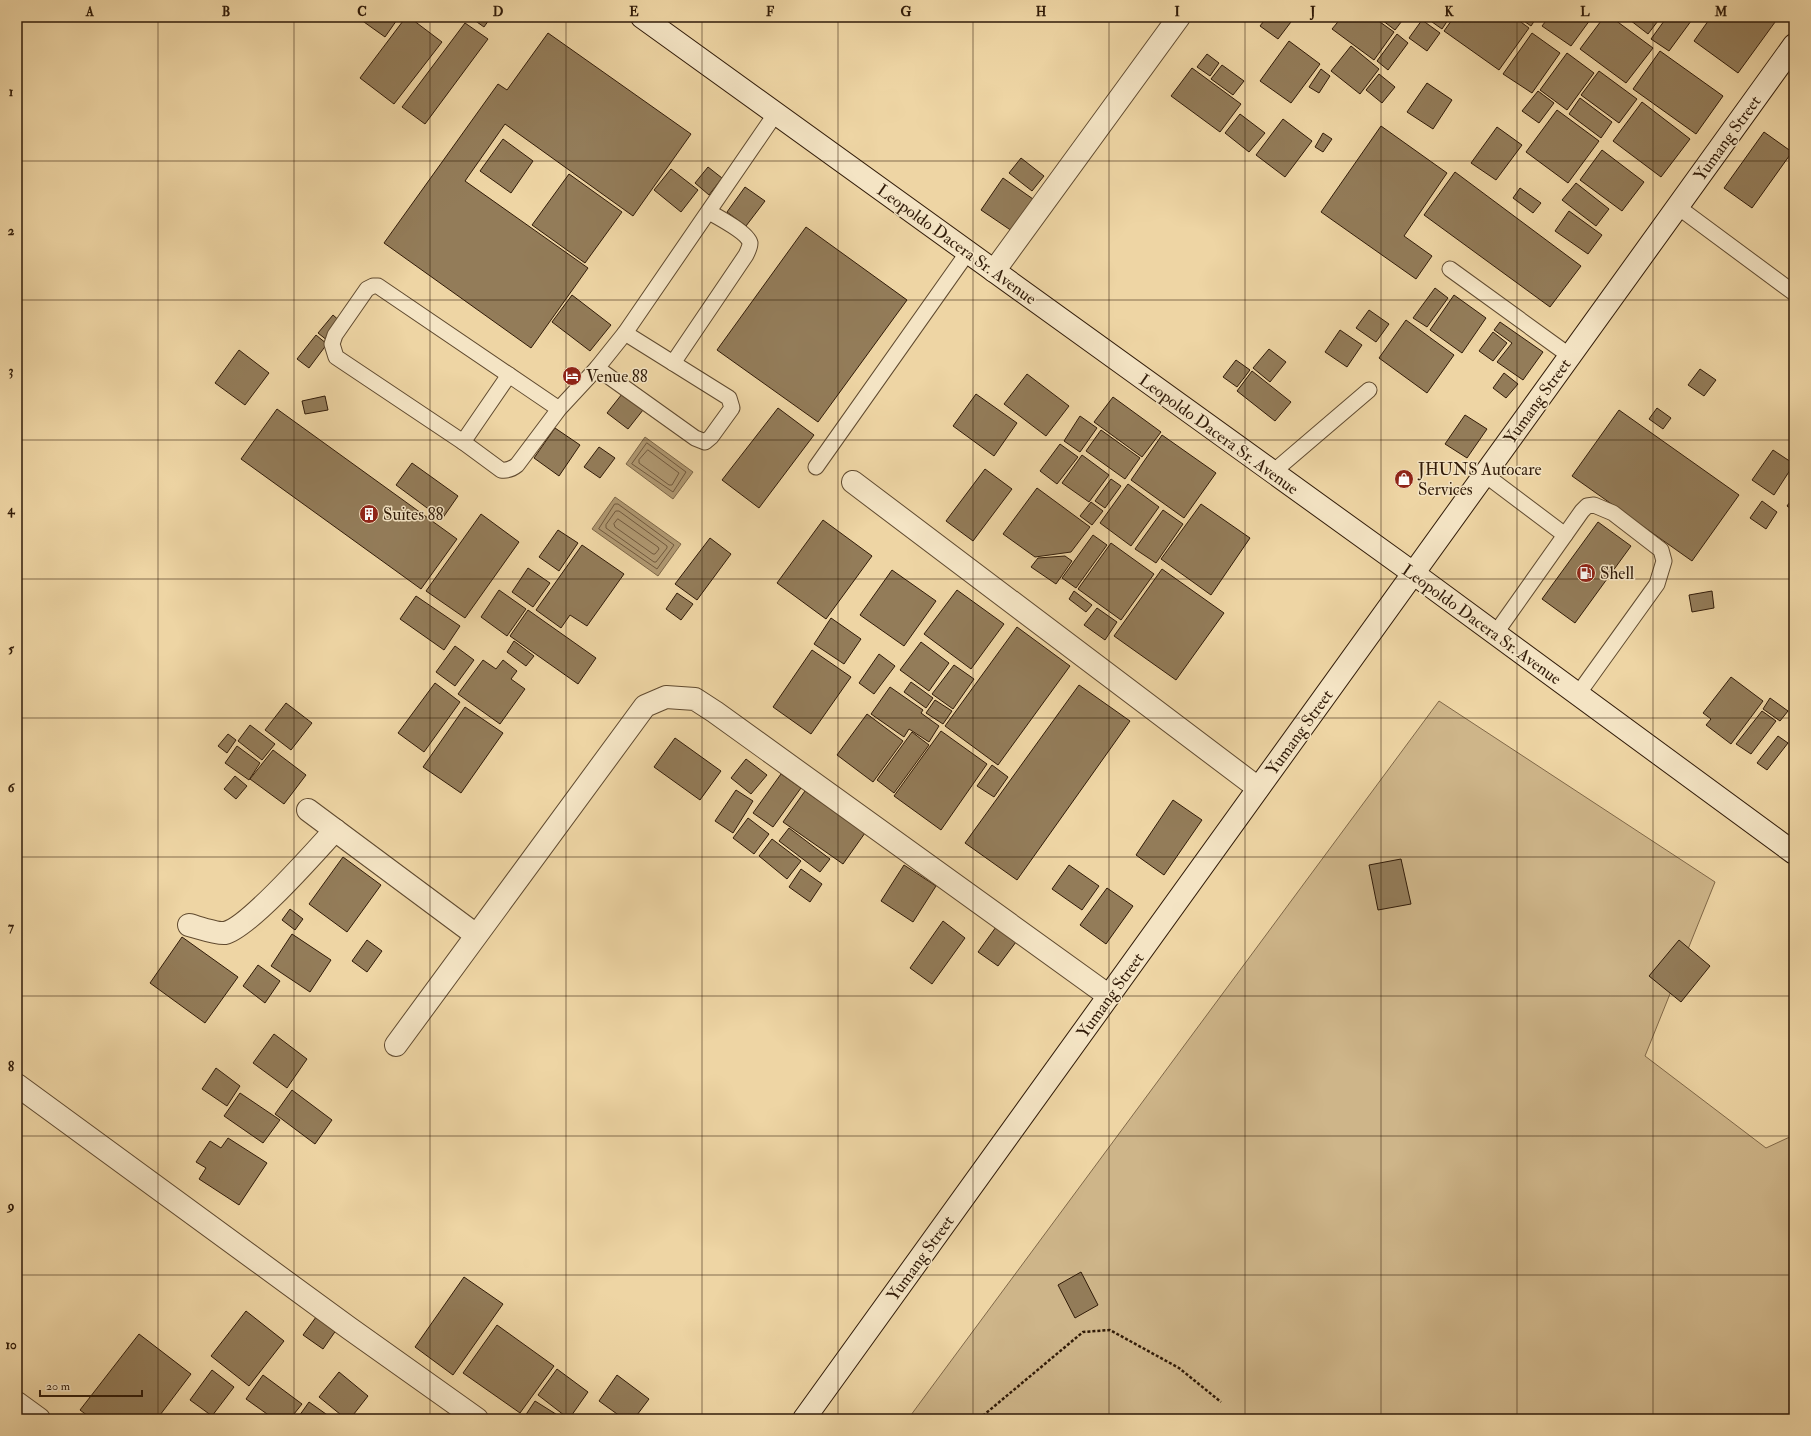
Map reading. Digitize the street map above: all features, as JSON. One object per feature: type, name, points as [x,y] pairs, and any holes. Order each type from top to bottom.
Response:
[{"type":"main road","name":"Leopoldo Dacera Sr. Avenue","points":[[642,17],[1413,573],[1794,853]]},
{"type":"main road","points":[[994,271],[1179,17]]},
{"type":"main road","name":"Yumang Street","points":[[804,1419],[1794,45]]},
{"type":"main road","points":[[853,482],[1258,788]]},
{"type":"main road","points":[[396,1045],[645,706],[666,697],[695,699],[715,712],[1109,996]]},
{"type":"main road","points":[[308,810],[476,935]]},
{"type":"main road","points":[[189,925],[224,933],[238,927],[270,899],[335,830]]},
{"type":"main road","points":[[17,1085],[343,1324],[477,1419]]},
{"type":"main road","points":[[17,1402],[39,1419]]},
{"type":"lane","points":[[558,409],[378,286],[373,286],[368,289],[335,335],[332,344],[336,357],[463,442],[501,470],[507,471],[518,465],[558,409],[598,368],[709,212],[776,113]]},
{"type":"lane","points":[[1678,207],[1794,293]]},
{"type":"lane","points":[[673,363],[746,255],[750,246],[750,241],[744,234],[709,212]]},
{"type":"lane","points":[[816,467],[968,252]]},
{"type":"lane","points":[[1450,269],[1570,356]]},
{"type":"lane","points":[[598,368],[695,438],[705,442],[711,437],[732,408],[728,398],[624,333]]},
{"type":"lane","points":[[463,442],[509,375]]},
{"type":"lane","points":[[1273,472],[1369,390]]},
{"type":"lane","points":[[1484,474],[1565,535]]},
{"type":"lane","points":[[1495,634],[1582,511],[1587,506],[1594,505],[1613,513],[1661,550],[1664,561],[1657,584],[1578,694]]},
{"type":"path","points":[[979,1419],[1083,1332],[1110,1330],[1179,1368],[1221,1402]]},
{"type":"shaded area","points":[[1439,701],[1715,882],[1645,1056],[1766,1148],[1794,1135],[1794,1419],[908,1419]]},
{"type":"water","points":[[645,437],[693,472],[673,499],[626,464]]},
{"type":"water","points":[[615,497],[681,544],[658,576],[592,529]]},
{"type":"building","points":[[357,17],[399,17],[385,37]]},
{"type":"building","points":[[406,17],[409,17],[442,42],[394,104],[360,78]]},
{"type":"building","points":[[470,17],[491,17],[484,27]]},
{"type":"building","points":[[1267,17],[1294,18],[1278,39],[1260,26]]},
{"type":"building","points":[[1342,17],[1373,17],[1394,32],[1374,60],[1332,29]]},
{"type":"building","points":[[1378,17],[1405,17],[1395,30]]},
{"type":"building","points":[[1425,17],[1450,17],[1442,29]]},
{"type":"building","points":[[1454,17],[1514,17],[1529,28],[1499,70],[1444,31]]},
{"type":"building","points":[[1518,17],[1537,17],[1531,26]]},
{"type":"building","points":[[1549,17],[1586,17],[1590,20],[1571,46],[1542,26]]},
{"type":"building","points":[[1604,17],[1611,17],[1653,48],[1626,83],[1580,49]]},
{"type":"building","points":[[1626,17],[1661,17],[1648,34]]},
{"type":"building","points":[[1667,17],[1694,17],[1669,51],[1651,39]]},
{"type":"building","points":[[1711,17],[1778,18],[1738,73],[1694,41]]},
{"type":"building","points":[[1422,20],[1440,33],[1427,51],[1409,38]]},
{"type":"building","points":[[465,23],[488,39],[425,124],[402,107]]},
{"type":"building","points":[[548,33],[691,134],[633,216],[505,124],[465,181],[588,268],[531,348],[384,243],[498,84],[507,90]]},
{"type":"building","points":[[1532,33],[1560,53],[1532,93],[1503,74]]},
{"type":"building","points":[[1397,34],[1408,43],[1388,70],[1377,61]]},
{"type":"building","points":[[1289,41],[1320,64],[1291,103],[1260,81]]},
{"type":"building","points":[[1351,46],[1379,69],[1360,94],[1331,71]]},
{"type":"building","points":[[1660,51],[1723,96],[1696,134],[1633,89]]},
{"type":"building","points":[[1567,53],[1594,73],[1567,110],[1540,90]]},
{"type":"building","points":[[1207,54],[1219,63],[1210,76],[1197,67]]},
{"type":"building","points":[[1222,65],[1244,81],[1233,95],[1211,79]]},
{"type":"building","points":[[1192,68],[1241,104],[1220,132],[1171,96]]},
{"type":"building","points":[[1321,69],[1330,76],[1319,93],[1309,87]]},
{"type":"building","points":[[1599,71],[1637,99],[1619,123],[1581,95]]},
{"type":"building","points":[[1379,74],[1395,87],[1382,103],[1366,90]]},
{"type":"building","points":[[1427,83],[1452,100],[1433,129],[1407,112]]},
{"type":"building","points":[[1538,91],[1554,103],[1539,123],[1522,111]]},
{"type":"building","points":[[1580,98],[1612,122],[1601,138],[1569,114]]},
{"type":"building","points":[[1642,102],[1690,139],[1661,177],[1613,141]]},
{"type":"building","points":[[1557,110],[1599,141],[1568,183],[1526,152]]},
{"type":"building","points":[[1240,114],[1265,133],[1249,152],[1225,133]]},
{"type":"building","points":[[1283,119],[1312,141],[1285,177],[1256,155]]},
{"type":"building","points":[[1381,126],[1447,173],[1404,236],[1432,256],[1416,279],[1321,212]]},
{"type":"building","points":[[1497,127],[1522,145],[1496,180],[1471,163]]},
{"type":"building","points":[[1764,132],[1792,152],[1752,208],[1724,188]]},
{"type":"building","points":[[1323,133],[1332,139],[1323,152],[1315,147]]},
{"type":"building","points":[[503,139],[533,161],[511,193],[480,171]]},
{"type":"building","points":[[1602,150],[1644,182],[1622,211],[1580,180]]},
{"type":"building","points":[[1021,158],[1044,176],[1032,191],[1009,173]]},
{"type":"building","points":[[708,167],[722,178],[709,195],[695,183]]},
{"type":"building","points":[[671,169],[698,190],[681,212],[654,190]]},
{"type":"building","points":[[1455,172],[1581,266],[1550,307],[1424,215]]},
{"type":"building","points":[[569,174],[622,212],[585,263],[532,225]]},
{"type":"building","points":[[1003,178],[1033,199],[1012,231],[981,210]]},
{"type":"building","points":[[1576,183],[1609,209],[1596,226],[1562,200]]},
{"type":"building","points":[[745,187],[765,201],[746,226],[727,212]]},
{"type":"building","points":[[1520,188],[1541,203],[1533,213],[1513,198]]},
{"type":"building","points":[[1569,211],[1602,235],[1588,254],[1555,231]]},
{"type":"building","points":[[806,227],[907,300],[818,422],[717,350]]},
{"type":"building","points":[[1435,288],[1448,298],[1427,327],[1413,318]]},
{"type":"building","points":[[572,295],[611,325],[590,351],[552,322]]},
{"type":"building","points":[[1454,295],[1486,318],[1462,353],[1430,330]]},
{"type":"building","points":[[1369,310],[1389,324],[1376,342],[1356,328]]},
{"type":"building","points":[[333,315],[342,323],[328,341],[318,333]]},
{"type":"building","points":[[1406,320],[1454,355],[1427,393],[1379,358]]},
{"type":"building","points":[[1500,322],[1543,352],[1523,380],[1497,362],[1512,343],[1494,330]]},
{"type":"building","points":[[1340,330],[1362,345],[1347,367],[1325,352]]},
{"type":"building","points":[[1493,332],[1507,343],[1493,361],[1479,351]]},
{"type":"building","points":[[316,335],[327,344],[309,368],[297,359]]},
{"type":"building","points":[[1269,349],[1286,362],[1270,382],[1253,368]]},
{"type":"building","points":[[239,350],[269,373],[245,405],[215,383]]},
{"type":"building","points":[[1236,360],[1250,370],[1237,387],[1223,377]]},
{"type":"building","points":[[1700,369],[1716,380],[1704,396],[1688,385]]},
{"type":"building","points":[[1252,371],[1291,402],[1275,421],[1237,391]]},
{"type":"building","points":[[1504,373],[1518,384],[1506,398],[1493,388]]},
{"type":"building","points":[[1027,374],[1069,406],[1046,436],[1004,404]]},
{"type":"building","points":[[622,394],[643,410],[628,429],[607,413]]},
{"type":"building","points":[[976,394],[1017,423],[994,456],[953,426]]},
{"type":"building","points":[[325,396],[328,410],[305,414],[302,401]]},
{"type":"building","points":[[1113,397],[1161,432],[1142,457],[1094,422]]},
{"type":"building","points":[[778,408],[814,435],[759,508],[722,480]]},
{"type":"building","points":[[1657,408],[1671,418],[1663,429],[1649,419]]},
{"type":"building","name":"Suites 88","points":[[277,409],[457,539],[421,589],[241,459]]},
{"type":"building","points":[[1619,410],[1739,495],[1692,561],[1572,476]]},
{"type":"building","points":[[1465,415],[1487,429],[1467,458],[1445,444]]},
{"type":"building","points":[[1080,416],[1097,428],[1080,452],[1064,441]]},
{"type":"building","points":[[555,428],[580,445],[559,476],[534,458]]},
{"type":"building","points":[[1101,430],[1140,458],[1125,479],[1086,451]]},
{"type":"building","points":[[1162,435],[1216,473],[1184,518],[1131,480]]},
{"type":"building","points":[[1060,444],[1078,457],[1057,484],[1040,471]]},
{"type":"building","points":[[599,447],[615,458],[600,478],[584,467]]},
{"type":"building","points":[[1773,450],[1794,464],[1774,495],[1752,480]]},
{"type":"building","points":[[1082,455],[1109,475],[1089,502],[1062,483]]},
{"type":"building","points":[[412,463],[458,496],[442,519],[396,485]]},
{"type":"building","points":[[985,469],[1012,489],[973,541],[946,521]]},
{"type":"building","points":[[1111,479],[1121,486],[1105,508],[1095,501]]},
{"type":"building","points":[[1128,484],[1159,507],[1131,546],[1100,523]]},
{"type":"building","points":[[1037,488],[1090,527],[1071,552],[1035,557],[1003,534]]},
{"type":"building","points":[[1794,496],[1794,511],[1787,506]]},
{"type":"building","points":[[1762,501],[1777,512],[1766,529],[1750,518]]},
{"type":"building","points":[[1091,502],[1103,511],[1092,525],[1080,516]]},
{"type":"building","points":[[1201,504],[1250,538],[1211,595],[1161,559]]},
{"type":"building","points":[[1163,510],[1183,524],[1156,563],[1135,549]]},
{"type":"building","points":[[481,514],[519,542],[465,618],[426,591]]},
{"type":"building","points":[[823,520],[872,556],[826,619],[777,583]]},
{"type":"building","name":"Shell","points":[[1598,522],[1631,546],[1575,623],[1542,599]]},
{"type":"building","points":[[558,530],[578,543],[559,571],[539,557]]},
{"type":"building","points":[[1093,535],[1107,545],[1076,588],[1062,578]]},
{"type":"building","points":[[710,538],[731,554],[697,600],[675,584]]},
{"type":"building","points":[[1111,543],[1154,574],[1121,620],[1078,589]]},
{"type":"building","points":[[582,545],[624,574],[587,626],[570,615],[561,628],[536,610]]},
{"type":"building","points":[[1065,556],[1072,561],[1056,584],[1031,567],[1038,558]]},
{"type":"building","points":[[528,568],[550,583],[533,607],[512,592]]},
{"type":"building","points":[[1162,569],[1224,613],[1176,680],[1114,636]]},
{"type":"building","points":[[892,570],[936,601],[904,646],[860,615]]},
{"type":"building","points":[[499,590],[526,609],[507,636],[481,617]]},
{"type":"building","points":[[957,590],[1004,624],[971,669],[924,634]]},
{"type":"building","points":[[1074,591],[1092,605],[1086,612],[1069,599]]},
{"type":"building","points":[[1712,591],[1714,608],[1692,612],[1689,595]]},
{"type":"building","points":[[677,593],[693,604],[681,620],[666,609]]},
{"type":"building","points":[[416,596],[460,626],[444,650],[400,619]]},
{"type":"building","points":[[1097,608],[1117,622],[1105,640],[1084,625]]},
{"type":"building","points":[[528,610],[596,658],[578,684],[510,636]]},
{"type":"building","points":[[831,618],[861,639],[844,664],[814,644]]},
{"type":"building","points":[[1017,627],[1070,666],[998,765],[945,726]]},
{"type":"building","points":[[514,641],[534,656],[526,666],[507,652]]},
{"type":"building","points":[[921,642],[949,663],[929,691],[900,670]]},
{"type":"building","points":[[455,646],[474,660],[455,686],[436,672]]},
{"type":"building","points":[[812,650],[851,677],[811,734],[773,707]]},
{"type":"building","points":[[879,654],[895,666],[874,694],[859,683]]},
{"type":"building","points":[[483,660],[496,669],[503,660],[517,671],[511,679],[525,689],[500,724],[458,694]]},
{"type":"building","points":[[954,665],[974,679],[953,709],[932,694]]},
{"type":"building","points":[[1731,677],[1763,701],[1731,744],[1706,725],[1711,719],[1703,713]]},
{"type":"building","points":[[911,682],[933,698],[926,708],[904,692]]},
{"type":"building","points":[[435,683],[460,702],[424,752],[398,733]]},
{"type":"building","points":[[1079,685],[1130,721],[1017,880],[965,843]]},
{"type":"building","points":[[890,687],[923,710],[921,713],[939,726],[929,742],[909,729],[904,737],[871,714]]},
{"type":"building","points":[[1770,698],[1788,711],[1780,721],[1763,709]]},
{"type":"building","points":[[935,700],[952,711],[943,724],[926,713]]},
{"type":"building","points":[[286,703],[312,723],[291,750],[265,730]]},
{"type":"building","points":[[465,707],[503,733],[461,793],[423,767]]},
{"type":"building","points":[[1762,711],[1776,721],[1751,754],[1736,744]]},
{"type":"building","points":[[867,714],[903,741],[873,782],[837,755]]},
{"type":"building","points":[[250,725],[275,744],[262,760],[238,741]]},
{"type":"building","points":[[941,731],[987,764],[941,830],[894,796]]},
{"type":"building","points":[[912,732],[929,745],[894,793],[877,780]]},
{"type":"building","points":[[228,734],[236,740],[227,753],[218,746]]},
{"type":"building","points":[[1778,736],[1788,743],[1767,770],[1757,763]]},
{"type":"building","points":[[675,738],[721,771],[700,800],[654,767]]},
{"type":"building","points":[[237,746],[260,763],[249,780],[225,763]]},
{"type":"building","points":[[273,750],[306,775],[284,804],[250,779]]},
{"type":"building","points":[[746,759],[767,775],[751,794],[731,778]]},
{"type":"building","points":[[992,765],[1008,777],[994,797],[977,786]]},
{"type":"building","points":[[781,774],[801,788],[773,827],[753,813]]},
{"type":"building","points":[[235,776],[247,786],[236,799],[224,789]]},
{"type":"building","points":[[736,790],[753,801],[733,833],[715,821]]},
{"type":"building","points":[[805,791],[865,833],[843,864],[783,822]]},
{"type":"building","points":[[1173,800],[1202,820],[1164,875],[1136,855]]},
{"type":"building","points":[[748,818],[769,834],[754,854],[733,838]]},
{"type":"building","points":[[789,828],[830,859],[820,872],[779,841]]},
{"type":"building","points":[[772,839],[801,861],[787,879],[759,856]]},
{"type":"building","points":[[343,857],[381,885],[347,932],[309,904]]},
{"type":"building","points":[[1401,859],[1411,904],[1378,910],[1369,865]]},
{"type":"building","points":[[904,865],[936,886],[913,922],[881,901]]},
{"type":"building","points":[[1069,865],[1099,886],[1082,910],[1052,889]]},
{"type":"building","points":[[801,869],[822,884],[810,902],[789,887]]},
{"type":"building","points":[[1107,888],[1133,906],[1106,944],[1080,925]]},
{"type":"building","points":[[290,909],[303,919],[295,930],[282,920]]},
{"type":"building","points":[[943,921],[965,938],[932,984],[910,968]]},
{"type":"building","points":[[996,927],[1016,942],[998,966],[978,952]]},
{"type":"building","points":[[292,934],[331,960],[310,992],[271,966]]},
{"type":"building","points":[[182,937],[238,977],[205,1023],[150,983]]},
{"type":"building","points":[[367,940],[382,951],[367,972],[352,961]]},
{"type":"building","points":[[1679,940],[1710,966],[1681,1002],[1649,976]]},
{"type":"building","points":[[258,965],[280,981],[265,1003],[243,986]]},
{"type":"building","points":[[274,1034],[307,1059],[287,1088],[253,1063]]},
{"type":"building","points":[[216,1068],[240,1086],[227,1106],[202,1089]]},
{"type":"building","points":[[292,1090],[332,1120],[315,1144],[275,1114]]},
{"type":"building","points":[[240,1093],[280,1120],[263,1143],[224,1116]]},
{"type":"building","points":[[228,1138],[267,1163],[239,1205],[199,1179],[206,1168],[196,1162],[210,1141],[221,1148]]},
{"type":"building","points":[[1081,1272],[1098,1305],[1075,1318],[1058,1285]]},
{"type":"building","points":[[464,1277],[503,1304],[453,1375],[415,1347]]},
{"type":"building","points":[[246,1311],[284,1341],[249,1386],[211,1356]]},
{"type":"building","points":[[319,1313],[339,1326],[323,1349],[303,1335]]},
{"type":"building","points":[[497,1325],[554,1366],[520,1413],[463,1373]]},
{"type":"building","points":[[139,1334],[191,1374],[157,1419],[92,1419],[80,1410]]},
{"type":"building","points":[[557,1369],[588,1392],[569,1419],[538,1395]]},
{"type":"building","points":[[212,1370],[234,1387],[212,1416],[190,1400]]},
{"type":"building","points":[[339,1372],[368,1396],[350,1419],[346,1419],[319,1397]]},
{"type":"building","points":[[263,1375],[302,1404],[290,1419],[274,1419],[246,1399]]},
{"type":"building","points":[[617,1375],[649,1399],[634,1419],[624,1419],[599,1401]]},
{"type":"building","points":[[535,1401],[559,1416],[557,1419],[523,1419]]},
{"type":"building","points":[[309,1402],[333,1419],[297,1419]]},
{"type":"place","name":"Venue 88","points":[[572,376]]},
{"type":"place","name":"JHUNS Autocare Services","points":[[1404,479]]},
{"type":"place","name":"Suites 88","points":[[369,514]]},
{"type":"place","name":"Shell","points":[[1586,573]]}]
